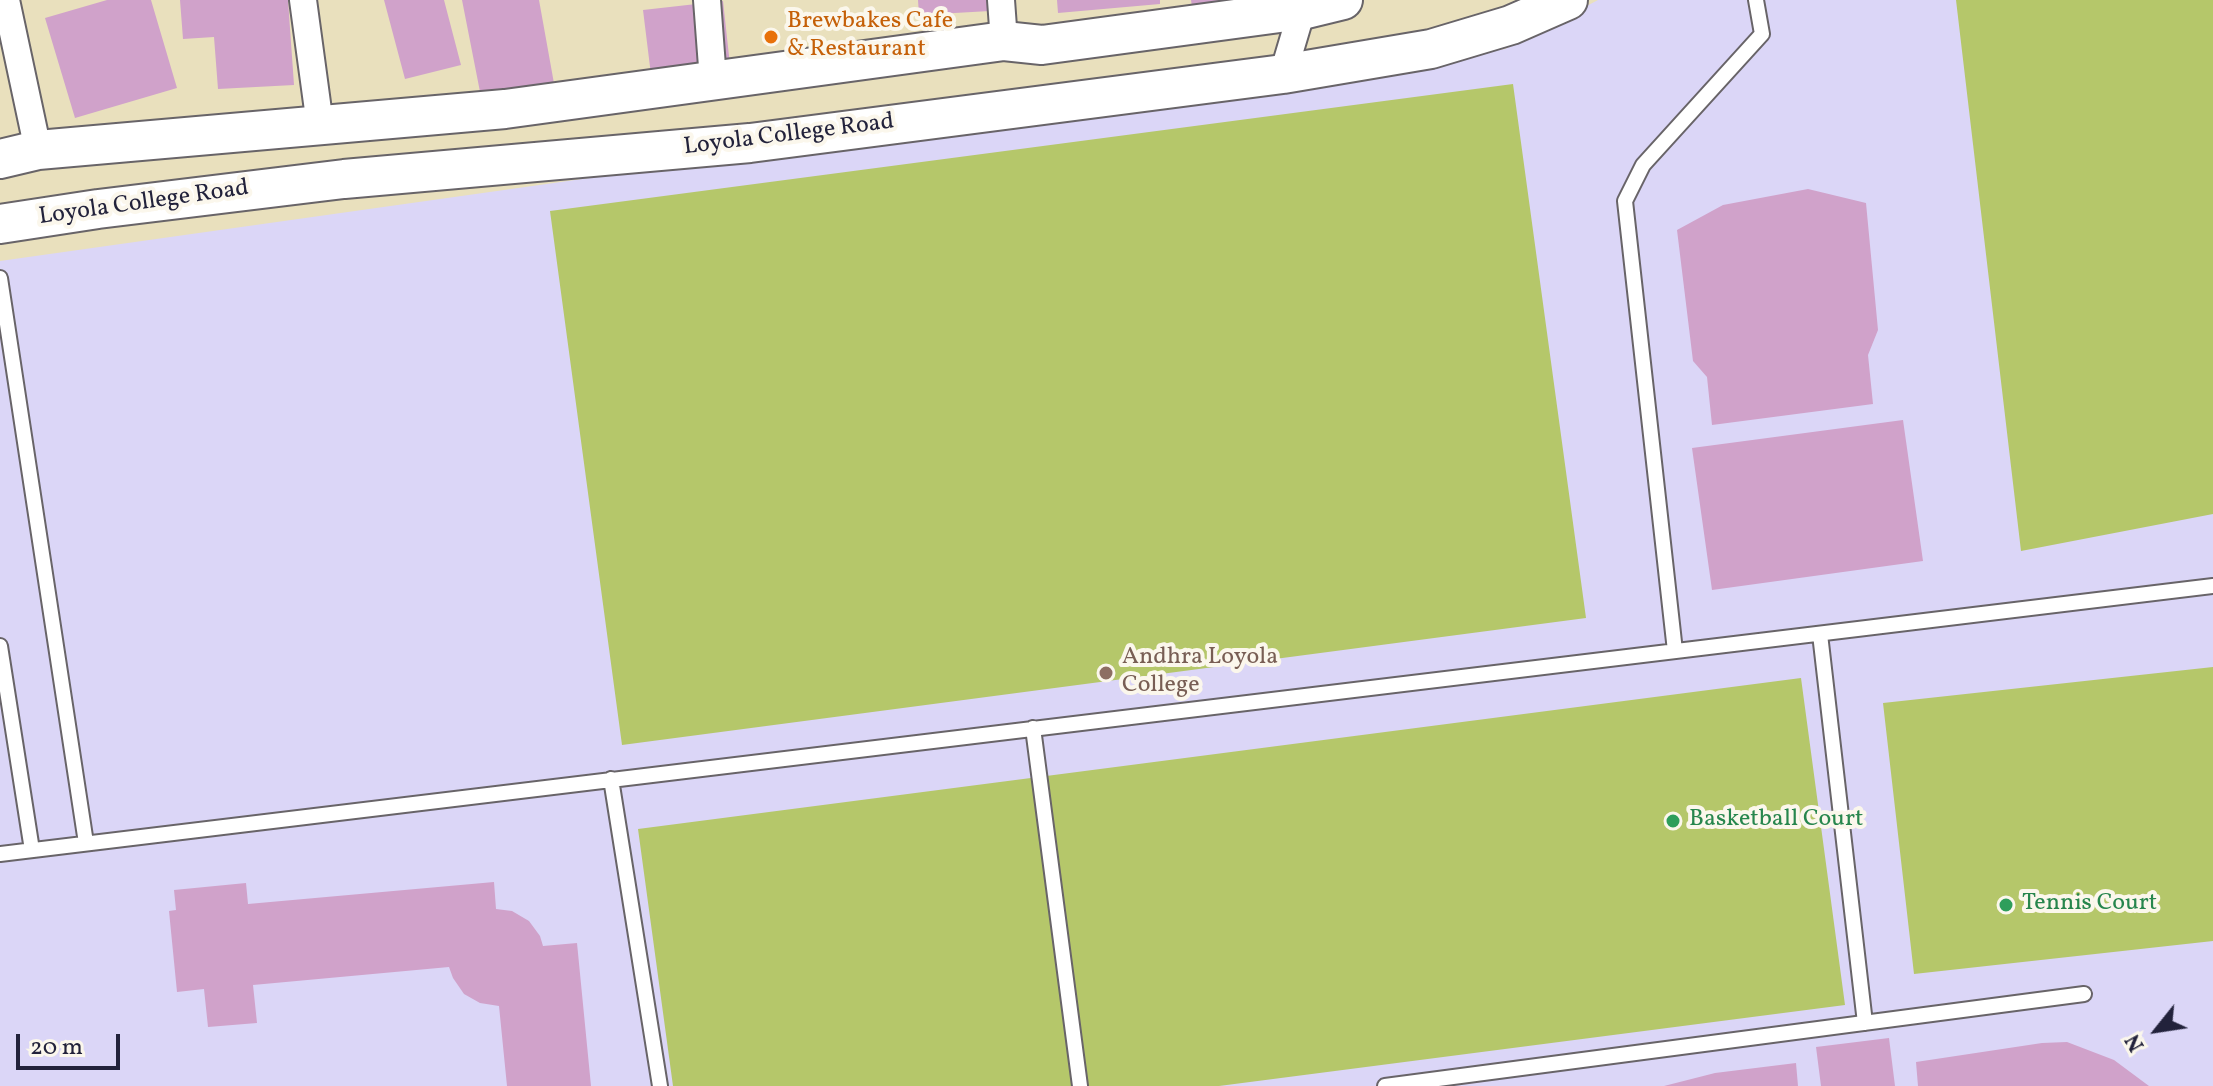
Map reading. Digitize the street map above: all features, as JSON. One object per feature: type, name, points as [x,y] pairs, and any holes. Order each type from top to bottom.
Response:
[{"type":"street","points":[[6,0],[38,150]]},
{"type":"street","points":[[303,0],[320,125]]},
{"type":"street","points":[[707,0],[713,80]]},
{"type":"street","points":[[1001,0],[1004,41]]},
{"type":"street","points":[[0,159],[38,150],[505,109],[1004,41],[1042,45],[1343,0]]},
{"type":"street","name":"Loyola College Road","points":[[0,224],[344,179],[750,143],[1283,74],[1431,49],[1511,25],[1568,0]]},
{"type":"street","points":[[1283,74],[1301,5]]},
{"type":"lane","points":[[1675,651],[1625,201],[1643,165],[1762,34],[1756,0]]},
{"type":"lane","points":[[0,278],[86,843]]},
{"type":"lane","points":[[0,854],[2213,586]]},
{"type":"lane","points":[[1820,634],[1865,1023]]},
{"type":"lane","points":[[0,646],[32,850]]},
{"type":"lane","points":[[1033,728],[1080,1086]]},
{"type":"lane","points":[[611,779],[660,1086]]},
{"type":"lane","points":[[1385,1086],[2084,994]]},
{"type":"shaded area","name":"Andhra Loyola College","points":[[1598,0],[2213,0],[2213,1086],[0,1086],[0,261],[1505,49]]},
{"type":"green space","points":[[1956,0],[2213,0],[2213,514],[2021,551]]},
{"type":"green space","points":[[1513,84],[1586,618],[622,745],[550,211]]},
{"type":"green space","points":[[2213,667],[2213,941],[1914,974],[1883,703]]},
{"type":"green space","points":[[1801,678],[1845,1005],[1219,1086],[673,1086],[638,829]]},
{"type":"building","points":[[107,0],[151,0],[177,88],[75,118],[45,18]]},
{"type":"building","points":[[180,0],[288,0],[294,85],[218,89],[214,37],[183,39]]},
{"type":"building","points":[[384,0],[444,0],[461,65],[405,79]]},
{"type":"building","points":[[462,0],[539,0],[555,89],[482,102]]},
{"type":"building","points":[[918,0],[989,0],[990,11],[919,15]]},
{"type":"building","points":[[1057,0],[1160,0],[1160,4],[1058,13]]},
{"type":"building","points":[[1191,0],[1240,0],[1192,7]]},
{"type":"building","points":[[723,1],[731,74],[652,83],[643,10]]},
{"type":"building","points":[[1808,189],[1866,203],[1878,330],[1868,355],[1873,404],[1712,425],[1707,377],[1693,361],[1677,230],[1723,205]]},
{"type":"building","points":[[1903,420],[1923,561],[1712,590],[1692,448]]},
{"type":"building","points":[[494,882],[496,909],[512,911],[529,921],[543,946],[577,943],[591,1086],[507,1086],[499,1006],[480,1003],[464,994],[449,967],[253,985],[257,1023],[208,1027],[204,989],[177,992],[169,911],[176,910],[174,890],[246,883],[248,904]]},
{"type":"building","points":[[1889,1038],[1895,1086],[1821,1086],[1816,1047]]},
{"type":"building","points":[[2067,1042],[2114,1060],[2149,1086],[1918,1086],[1916,1062]]},
{"type":"building","points":[[1796,1063],[1798,1086],[1664,1086],[1715,1073]]},
{"type":"place","name":"Brewbakes Cafe & Restaurant","points":[[771,37]]},
{"type":"place","name":"Andhra Loyola College","points":[[1106,673]]},
{"type":"place","name":"Basketball Court","points":[[1673,821]]},
{"type":"place","name":"Tennis Court","points":[[2006,905]]}]
